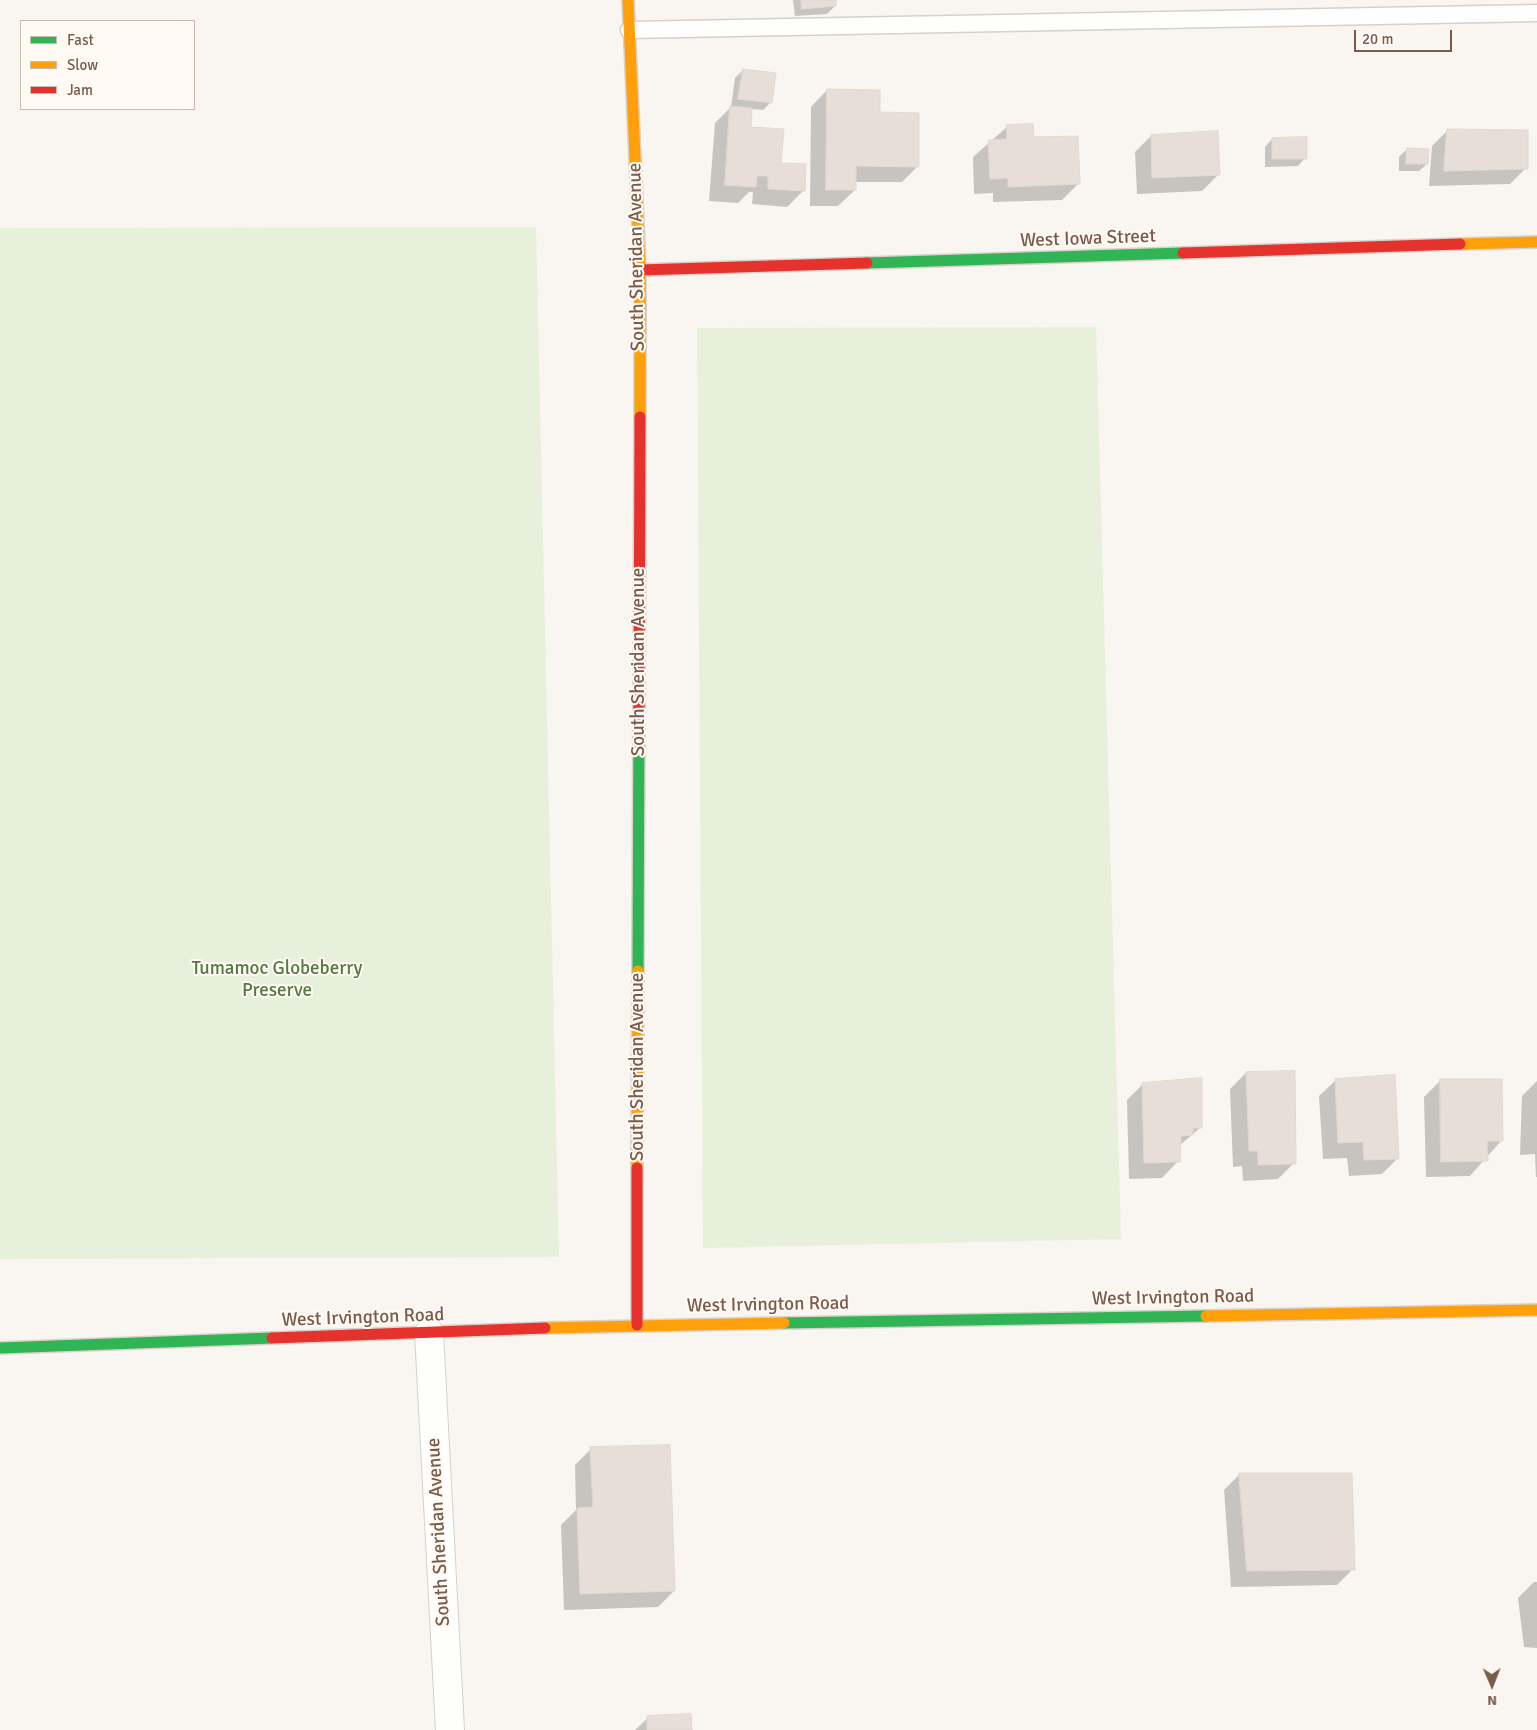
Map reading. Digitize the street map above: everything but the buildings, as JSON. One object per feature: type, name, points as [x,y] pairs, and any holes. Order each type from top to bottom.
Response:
[{"type":"street","name":"South Sheridan Avenue","points":[[628,0],[640,270],[637,1325]]},
{"type":"street","name":"West Iowa Street","points":[[640,270],[1537,242]]},
{"type":"street","name":"West Irvington Road","points":[[0,1348],[637,1325],[1537,1310]]},
{"type":"street","name":"South Sheridan Avenue","points":[[428,1333],[450,1730]]},
{"type":"lane","points":[[629,30],[1537,13]]},
{"type":"green space","name":"Tumamoc Globeberry Preserve","points":[[536,227],[559,1257],[0,1259],[0,228]]},
{"type":"green space","points":[[1096,327],[1121,1239],[703,1248],[697,328]]},
{"type":"traffic: fast","points":[[867,263],[1183,253]]},
{"type":"traffic: fast","points":[[638,971],[639,707]]},
{"type":"traffic: fast","points":[[784,1323],[1206,1316]]},
{"type":"traffic: fast","points":[[0,1348],[272,1338]]},
{"type":"traffic: slow","points":[[628,0],[640,270],[640,417]]},
{"type":"traffic: slow","points":[[1460,244],[1537,242]]},
{"type":"traffic: slow","points":[[637,1168],[638,971]]},
{"type":"traffic: slow","points":[[1206,1316],[1537,1310]]},
{"type":"traffic: slow","points":[[545,1328],[784,1323]]},
{"type":"traffic: jam","points":[[1183,253],[1460,244]]},
{"type":"traffic: jam","points":[[640,270],[867,263]]},
{"type":"traffic: jam","points":[[639,707],[640,417]]},
{"type":"traffic: jam","points":[[637,1168],[637,1325]]},
{"type":"traffic: jam","points":[[272,1338],[545,1328]]}]
